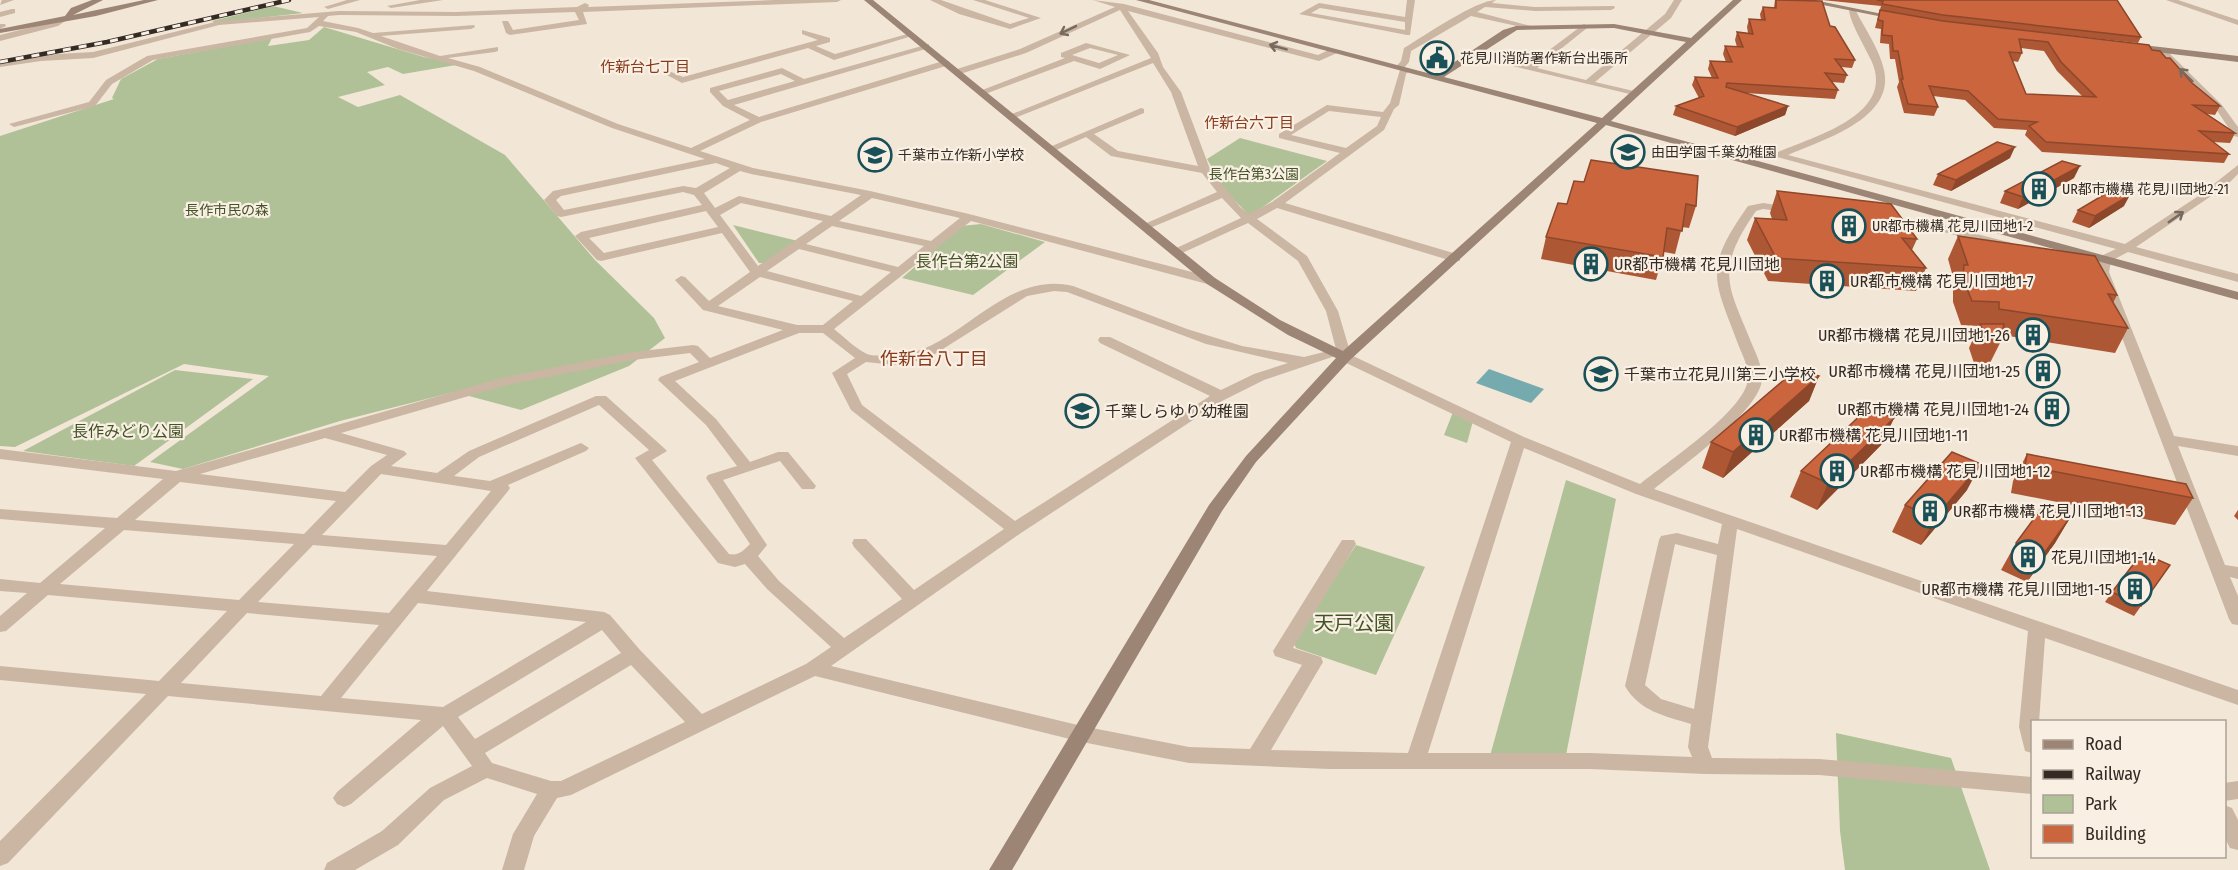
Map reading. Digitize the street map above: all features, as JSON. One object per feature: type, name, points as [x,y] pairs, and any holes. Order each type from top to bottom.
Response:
[{"type":"street","points":[[0,3],[10,0]]},
{"type":"street","points":[[64,19],[62,16],[69,9],[88,0]]},
{"type":"street","points":[[0,38],[58,24],[74,10],[99,0]]},
{"type":"street","points":[[0,28],[64,19],[154,0]]},
{"type":"street","points":[[305,15],[356,0]]},
{"type":"street","points":[[0,64],[32,59],[93,55],[219,23],[339,13],[439,0]]},
{"type":"street","points":[[578,10],[591,0]]},
{"type":"street","points":[[339,13],[456,15],[837,0]]},
{"type":"street","points":[[868,0],[1211,281],[1257,312],[1339,354],[1519,440],[1642,490],[2238,698]]},
{"type":"street","points":[[934,0],[962,12],[1010,27],[1037,18],[976,0]]},
{"type":"street","points":[[1097,0],[1124,3],[1319,58],[1334,51]]},
{"type":"street","points":[[957,72],[1023,51],[1124,3],[1140,0],[1604,122],[2104,266]]},
{"type":"street","points":[[1147,0],[1164,6]]},
{"type":"street","points":[[1176,251],[1276,204],[1382,128],[1390,106],[1394,105],[1405,62],[1411,0]]},
{"type":"street","points":[[1614,26],[1611,8],[1617,0]]},
{"type":"street","points":[[1588,82],[1668,16],[1678,0]]},
{"type":"street","points":[[999,870],[1215,509],[1251,459],[1339,354],[1456,258],[1738,0]]},
{"type":"street","points":[[1802,0],[1909,20]]},
{"type":"street","points":[[2170,0],[2238,23]]},
{"type":"street","points":[[2196,0],[2238,13]]},
{"type":"street","points":[[1407,50],[1488,2],[1545,9],[1611,8]]},
{"type":"street","points":[[1124,3],[1176,92],[1205,170],[1222,194],[1248,219],[1303,259],[1332,311],[1339,354]]},
{"type":"street","points":[[1407,33],[1303,14],[1319,5],[1409,20]]},
{"type":"street","points":[[505,23],[510,33],[584,22],[578,10]]},
{"type":"street","points":[[1852,10],[1879,67],[1881,77],[1878,98],[1850,122],[1782,154],[1782,157],[2238,278]]},
{"type":"street","points":[[0,15],[12,11]]},
{"type":"street","points":[[1469,13],[1531,27]]},
{"type":"street","points":[[14,124],[92,104],[109,82],[150,58],[310,30],[326,14]]},
{"type":"street","points":[[1202,26],[1217,20]]},
{"type":"street","points":[[318,23],[358,30],[401,47],[477,69],[615,126],[751,171],[870,194],[1211,281]]},
{"type":"street","points":[[1530,69],[1584,26]]},
{"type":"street","points":[[1436,78],[1506,32],[1531,27],[1614,26],[1693,41]]},
{"type":"street","points":[[370,34],[471,27]]},
{"type":"street","points":[[669,74],[682,80],[826,40],[805,32]]},
{"type":"street","points":[[808,45],[834,57],[911,35]]},
{"type":"street","points":[[982,92],[1074,58],[1100,66],[1126,55],[1089,45],[1064,55],[1074,58]]},
{"type":"street","points":[[726,104],[926,46]]},
{"type":"street","points":[[2127,46],[2238,59]]},
{"type":"street","points":[[438,57],[495,49]]},
{"type":"street","points":[[2160,50],[2219,107],[2238,134]]},
{"type":"street","points":[[1471,55],[1635,94]]},
{"type":"street","points":[[1012,116],[1156,59]]},
{"type":"street","points":[[692,151],[758,120],[946,63]]},
{"type":"street","points":[[758,120],[726,104],[713,90],[782,70],[803,82]]},
{"type":"street","points":[[773,90],[802,105]]},
{"type":"street","points":[[1348,152],[1283,136],[1327,108],[1386,116]]},
{"type":"street","points":[[1050,149],[1141,111]]},
{"type":"street","points":[[1088,134],[1115,154],[1205,170]]},
{"type":"street","points":[[719,159],[557,193],[550,200],[561,214],[683,189],[698,192],[756,272],[863,300]]},
{"type":"street","points":[[698,192],[740,166]]},
{"type":"street","points":[[2104,266],[2233,181],[2238,168]]},
{"type":"street","points":[[708,308],[756,272],[870,194]]},
{"type":"street","points":[[1146,226],[1222,194]]},
{"type":"street","points":[[725,229],[601,257],[580,236],[711,210],[739,199],[934,245]]},
{"type":"street","points":[[1276,204],[1456,258]]},
{"type":"street","points":[[1642,490],[1734,413],[1754,386],[1755,368],[1722,284],[1721,264],[1733,233],[1755,207],[1810,212]]},
{"type":"street","points":[[826,329],[969,218]]},
{"type":"street","points":[[1869,218],[1945,229],[2238,296]]},
{"type":"street","points":[[796,245],[901,271]]},
{"type":"street","points":[[2104,266],[2238,619]]},
{"type":"street","points":[[681,279],[708,308],[797,329],[826,329],[864,358],[894,361],[922,356],[1023,293],[1054,287],[1069,289],[1208,340],[1267,357],[1305,361]]},
{"type":"street","points":[[747,468],[711,422],[664,380],[797,329]]},
{"type":"street","points":[[1105,340],[1221,396]]},
{"type":"street","points":[[0,626],[177,476],[505,381],[633,356],[693,349],[708,363]]},
{"type":"street","points":[[0,673],[446,716],[484,769],[551,790],[564,789],[813,669],[1015,529],[1221,396],[1259,377],[1305,361],[1339,354]]},
{"type":"street","points":[[864,358],[839,373],[856,407],[1015,529]]},
{"type":"street","points":[[440,479],[474,454],[601,399],[659,451],[643,458],[724,559],[735,561],[748,556],[759,545],[714,478],[783,455],[808,486]]},
{"type":"street","points":[[0,856],[377,469],[399,454],[324,433]]},
{"type":"street","points":[[1415,762],[1519,440]]},
{"type":"street","points":[[2169,440],[2238,451]]},
{"type":"street","points":[[492,486],[581,448]]},
{"type":"street","points":[[3,457],[349,498]]},
{"type":"street","points":[[325,704],[502,488],[377,469]]},
{"type":"street","points":[[0,514],[450,551]]},
{"type":"street","points":[[1705,766],[1698,747],[1730,522]]},
{"type":"street","points":[[1701,719],[1649,701],[1639,695],[1635,686],[1667,540],[1677,538],[1725,552]]},
{"type":"street","points":[[860,543],[913,600]]},
{"type":"street","points":[[1255,759],[1314,662],[1282,651],[1348,544]]},
{"type":"street","points":[[748,556],[773,585],[844,649]]},
{"type":"street","points":[[2218,568],[2238,573]]},
{"type":"street","points":[[0,585],[394,620]]},
{"type":"street","points":[[413,596],[604,620],[633,655],[700,724]]},
{"type":"street","points":[[344,798],[429,725],[604,620]]},
{"type":"street","points":[[2031,740],[2029,727],[2037,628]]},
{"type":"street","points":[[471,751],[633,655]]},
{"type":"street","points":[[813,669],[1082,734],[1189,755],[1255,759],[1415,762],[1590,761],[1705,766],[1819,767],[2031,786]]},
{"type":"street","points":[[335,870],[390,838],[437,794],[484,769]]},
{"type":"street","points":[[513,870],[524,834],[551,790]]},
{"type":"street","points":[[2226,818],[2238,842]]},
{"type":"green space","points":[[273,6],[303,13],[215,23],[212,21]]},
{"type":"green space","name":"長作市民の森","points":[[324,27],[424,57],[462,64],[403,74],[388,67],[367,72],[385,85],[338,97],[358,107],[400,95],[505,155],[595,260],[654,318],[665,338],[629,366],[521,410],[454,392],[340,421],[183,469],[150,462],[269,376],[184,364],[15,447],[0,446],[0,136],[114,99],[112,98],[121,79],[158,59],[272,38],[268,46],[309,40]]},
{"type":"green space","name":"長作台第3公園","points":[[1240,138],[1327,161],[1253,214],[1248,214],[1226,192],[1207,159]]},
{"type":"green space","name":"長作台第2公園","points":[[981,224],[1045,242],[973,295],[902,278],[961,226]]},
{"type":"green space","points":[[733,225],[798,241],[765,263],[759,263]]},
{"type":"green space","name":"長作みどり公園","points":[[175,370],[253,379],[134,466],[23,451]]},
{"type":"green space","points":[[1453,412],[1473,421],[1467,443],[1444,435]]},
{"type":"green space","points":[[1566,480],[1616,499],[1566,755],[1490,756]]},
{"type":"green space","name":"天戸公園","points":[[1356,545],[1425,567],[1376,675],[1296,648],[1293,641]]},
{"type":"green space","points":[[1836,733],[1951,758],[1990,870],[1845,870],[1840,831]]},
{"type":"water","points":[[1489,369],[1544,389],[1531,403],[1476,383]]},
{"type":"building","points":[[1776,0],[1822,1],[1830,26],[1835,27],[1855,60],[1835,59],[1847,75],[1825,73],[1838,90],[1727,83],[1726,87],[1788,106],[1737,127],[1676,106],[1704,96],[1695,77],[1718,78],[1710,61],[1732,62],[1725,46],[1743,47],[1737,32],[1753,34],[1749,19],[1765,20],[1763,7],[1776,8]]},
{"type":"building","points":[[1877,0],[2117,0],[2141,37],[1943,15],[1882,4],[1883,1]]},
{"type":"building","points":[[1880,10],[1943,21],[2149,45],[2152,50],[2160,51],[2166,58],[2170,58],[2192,83],[2220,106],[2193,105],[2235,133],[2199,131],[2229,154],[2046,142],[2029,126],[2037,122],[1998,119],[1968,91],[1929,86],[1938,107],[1908,104],[1901,79],[1903,79],[1898,51],[1893,51],[1892,36],[1882,35],[1883,21],[1878,20]],"holes":[[[2019,39],[2048,42],[2061,62],[2096,97],[2026,94],[2009,52],[2022,53]]]},
{"type":"building","points":[[1997,142],[2015,147],[1956,180],[1938,174]]},
{"type":"building","points":[[1591,160],[1698,176],[1696,206],[1686,204],[1682,231],[1667,228],[1663,257],[1546,237],[1558,203],[1567,204],[1574,181],[1584,182]]},
{"type":"building","points":[[2062,161],[2080,166],[2023,197],[2005,191]]},
{"type":"building","points":[[2127,181],[2130,195],[2095,216],[2078,210]]},
{"type":"building","points":[[1777,191],[1891,204],[1917,239],[1902,238],[1926,268],[1776,258],[1755,218],[1787,220]]},
{"type":"building","points":[[1958,236],[2095,256],[2117,295],[2108,294],[2128,328],[1999,309],[1999,302],[1972,301],[1963,279],[1964,265],[1968,265]]},
{"type":"building","points":[[1980,324],[2004,324],[2001,341],[1986,338]]},
{"type":"building","points":[[1798,368],[1819,376],[1733,452],[1711,442]]},
{"type":"building","points":[[1868,408],[1894,418],[1828,483],[1801,471]]},
{"type":"building","points":[[1952,452],[1981,464],[1935,518],[1905,505]]},
{"type":"building","points":[[2027,454],[2186,484],[2193,498],[2025,466]]},
{"type":"building","points":[[2044,505],[2071,516],[2043,555],[2016,543]]},
{"type":"building","name":"UR都市機構 花見川団地1-15","points":[[2142,553],[2170,565],[2141,606],[2112,592]]},
{"type":"railway","points":[[0,62],[107,42],[289,0]]},
{"type":"place","name":"花見川消防署作新台出張所","points":[[1437,58]]},
{"type":"place","name":"由田学園千葉幼稚園","points":[[1628,152]]},
{"type":"place","name":"千葉市立作新小学校","points":[[875,155]]},
{"type":"place","name":"UR都市機構 花見川団地2-21","points":[[2039,189]]},
{"type":"place","name":"UR都市機構 花見川団地1-2","points":[[1849,226]]},
{"type":"place","name":"UR都市機構 花見川団地","points":[[1591,264]]},
{"type":"place","name":"UR都市機構 花見川団地1-7","points":[[1827,281]]},
{"type":"place","name":"UR都市機構 花見川団地1-26","points":[[2033,335]]},
{"type":"place","name":"UR都市機構 花見川団地1-25","points":[[2043,371]]},
{"type":"place","name":"千葉市立花見川第三小学校","points":[[1601,374]]},
{"type":"place","name":"UR都市機構 花見川団地1-24","points":[[2052,409]]},
{"type":"place","name":"千葉しらゆり幼稚園","points":[[1082,411]]},
{"type":"place","name":"UR都市機構 花見川団地1-11","points":[[1756,435]]},
{"type":"place","name":"UR都市機構 花見川団地1-12","points":[[1837,471]]},
{"type":"place","name":"UR都市機構 花見川団地1-13","points":[[1930,511]]},
{"type":"place","name":"花見川団地1-14","points":[[2028,557]]},
{"type":"place","name":"UR都市機構 花見川団地1-15","points":[[2135,589]]},
{"type":"district","name":"作新台七丁目","points":[[645,67]]},
{"type":"district","name":"作新台六丁目","points":[[1249,123]]},
{"type":"district","name":"作新台八丁目","points":[[934,359]]}]
